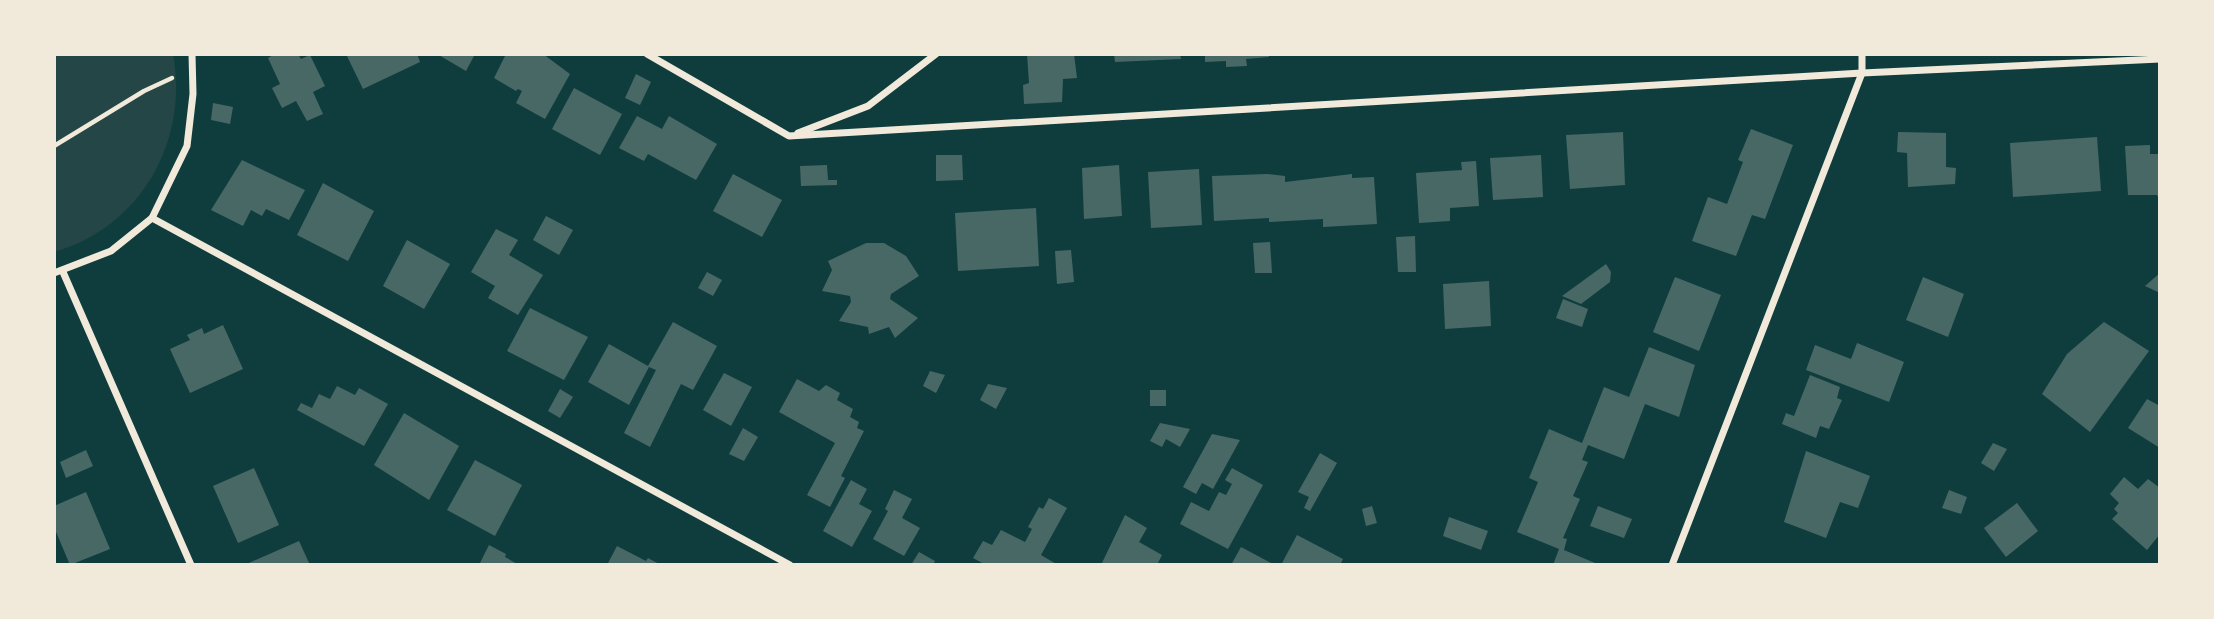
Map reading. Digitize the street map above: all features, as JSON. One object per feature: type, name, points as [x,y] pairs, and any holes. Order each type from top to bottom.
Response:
[{"type":"street","points":[[191,565],[59,272],[111,251],[152,218],[187,146],[192,54]]},
{"type":"street","points":[[647,54],[789,136],[1862,73],[2160,59]]},
{"type":"street","points":[[789,136],[868,106],[936,54]]},
{"type":"street","points":[[1672,565],[1862,73],[1862,54]]},
{"type":"street","points":[[152,218],[790,565]]},
{"type":"path","points":[[54,146],[144,91],[192,69]]},
{"type":"shaded area","points":[[54,54],[173,54],[176,86],[173,118],[165,148],[152,176],[134,201],[112,223],[85,240],[54,252]]},
{"type":"building","points":[[275,54],[298,54],[301,59],[310,55],[325,86],[313,92],[323,114],[307,121],[296,101],[282,108],[272,88],[280,84],[268,58]]},
{"type":"building","points":[[346,54],[417,54],[420,62],[363,89]]},
{"type":"building","points":[[437,54],[475,54],[466,71]]},
{"type":"building","points":[[506,54],[543,54],[570,74],[545,119],[516,103],[522,91],[516,91],[494,78]]},
{"type":"building","points":[[1027,54],[1074,54],[1077,78],[1063,79],[1062,102],[1024,104],[1023,85],[1029,83]]},
{"type":"building","points":[[1114,54],[1180,54],[1181,59],[1115,62]]},
{"type":"building","points":[[1205,54],[1269,54],[1269,57],[1246,59],[1247,66],[1226,67],[1226,61],[1205,62]]},
{"type":"building","points":[[636,74],[651,82],[640,105],[625,98]]},
{"type":"building","points":[[574,88],[622,114],[600,155],[552,129]]},
{"type":"building","points":[[213,103],[233,107],[230,124],[211,120]]},
{"type":"building","points":[[637,116],[662,129],[669,116],[717,144],[696,180],[648,154],[644,161],[619,148]]},
{"type":"building","points":[[1751,129],[1793,145],[1765,219],[1752,215],[1736,256],[1692,241],[1708,197],[1727,204],[1743,162],[1738,160]]},
{"type":"building","points":[[1623,132],[1625,185],[1570,189],[1566,135]]},
{"type":"building","points":[[1898,132],[1946,133],[1946,167],[1956,168],[1955,184],[1908,187],[1907,153],[1897,152]]},
{"type":"building","points":[[2097,137],[2101,191],[2013,197],[2010,143]]},
{"type":"building","points":[[2150,145],[2150,154],[2160,154],[2160,201],[2157,195],[2128,195],[2125,146]]},
{"type":"building","points":[[936,155],[962,155],[963,180],[936,181]]},
{"type":"building","points":[[1541,155],[1543,197],[1493,200],[1490,158]]},
{"type":"building","points":[[242,160],[305,190],[289,220],[266,209],[262,216],[251,210],[243,226],[211,210]]},
{"type":"building","points":[[1476,161],[1479,206],[1450,208],[1450,221],[1419,223],[1416,173],[1462,170],[1461,162]]},
{"type":"building","points":[[827,165],[828,180],[837,180],[837,185],[801,186],[800,166]]},
{"type":"building","points":[[1119,165],[1122,216],[1084,219],[1082,168]]},
{"type":"building","points":[[1199,169],[1202,225],[1151,228],[1148,172]]},
{"type":"building","points":[[733,174],[782,200],[762,237],[713,211]]},
{"type":"building","points":[[1352,174],[1352,178],[1374,177],[1377,224],[1323,227],[1323,219],[1269,222],[1269,218],[1214,221],[1212,176],[1285,176],[1285,182]]},
{"type":"building","points":[[323,183],[374,211],[348,261],[297,235]]},
{"type":"building","points":[[1036,208],[1039,266],[958,271],[955,213]]},
{"type":"building","points":[[546,216],[573,230],[559,255],[533,240]]},
{"type":"building","points":[[496,229],[518,240],[509,255],[543,275],[518,315],[488,298],[495,286],[471,272]]},
{"type":"building","points":[[1415,236],[1416,272],[1398,272],[1396,237]]},
{"type":"building","points":[[407,240],[450,264],[424,309],[383,286]]},
{"type":"building","points":[[1270,242],[1272,273],[1255,273],[1253,243]]},
{"type":"building","points":[[866,243],[884,243],[906,256],[919,276],[891,294],[890,299],[918,318],[895,338],[889,327],[869,334],[868,327],[839,321],[851,302],[850,296],[822,291],[832,270],[828,261]]},
{"type":"building","points":[[1071,250],[1074,282],[1057,284],[1055,251]]},
{"type":"building","points":[[1606,264],[1611,272],[1610,282],[1581,304],[1562,296]]},
{"type":"building","points":[[707,272],[722,280],[713,296],[698,288]]},
{"type":"building","points":[[2160,273],[2160,293],[2145,286]]},
{"type":"building","points":[[1675,277],[1721,295],[1699,351],[1653,332]]},
{"type":"building","points":[[1923,277],[1964,294],[1948,337],[1906,320]]},
{"type":"building","points":[[1489,281],[1491,326],[1445,329],[1443,284]]},
{"type":"building","points":[[1563,299],[1588,309],[1582,327],[1556,318]]},
{"type":"building","points":[[530,308],[588,337],[564,380],[507,351]]},
{"type":"building","points":[[673,322],[717,346],[693,390],[681,384],[650,447],[624,433],[656,370],[649,367],[629,405],[588,382],[609,344],[648,366]]},
{"type":"building","points":[[2104,322],[2149,351],[2090,432],[2042,394],[2067,354]]},
{"type":"building","points":[[223,325],[243,369],[190,393],[170,349],[190,340],[187,335],[202,328],[204,334]]},
{"type":"building","points":[[1857,343],[1904,362],[1889,402],[1806,370],[1815,345],[1851,359]]},
{"type":"building","points":[[1649,347],[1695,365],[1679,417],[1645,404],[1624,459],[1588,445],[1582,460],[1588,462],[1573,496],[1580,499],[1563,538],[1567,539],[1564,550],[1600,565],[1553,565],[1559,549],[1517,532],[1538,482],[1529,478],[1549,429],[1582,443],[1604,387],[1629,397]]},
{"type":"building","points":[[930,371],[945,375],[936,393],[923,386]]},
{"type":"building","points":[[724,373],[752,387],[731,426],[703,410]]},
{"type":"building","points":[[1810,375],[1840,387],[1837,398],[1842,400],[1829,429],[1820,426],[1816,438],[1782,424],[1786,413],[1794,416]]},
{"type":"building","points":[[797,379],[819,391],[826,385],[840,393],[837,400],[853,409],[850,417],[859,422],[857,428],[864,431],[841,476],[845,478],[830,507],[807,495],[835,443],[779,412]]},
{"type":"building","points":[[988,384],[1007,388],[996,409],[980,400]]},
{"type":"building","points":[[337,386],[355,395],[359,388],[388,404],[364,446],[297,410],[301,403],[312,408],[319,394],[330,399]]},
{"type":"building","points":[[560,389],[573,397],[560,418],[548,411]]},
{"type":"building","points":[[1150,390],[1166,390],[1166,406],[1150,406]]},
{"type":"building","points":[[2147,399],[2160,406],[2160,448],[2128,428]]},
{"type":"building","points":[[404,413],[459,446],[429,500],[374,465]]},
{"type":"building","points":[[1160,423],[1190,429],[1180,447],[1166,439],[1162,447],[1150,441]]},
{"type":"building","points":[[743,428],[758,437],[744,461],[729,454]]},
{"type":"building","points":[[1212,434],[1240,440],[1213,489],[1202,483],[1196,494],[1183,487]]},
{"type":"building","points":[[1993,443],[2007,449],[1994,471],[1981,463]]},
{"type":"building","points":[[86,450],[93,466],[66,478],[60,462]]},
{"type":"building","points":[[1806,451],[1870,476],[1858,508],[1840,502],[1826,538],[1784,522]]},
{"type":"building","points":[[1320,453],[1337,463],[1310,511],[1304,508],[1309,497],[1298,492]]},
{"type":"building","points":[[475,460],[522,485],[495,536],[447,510]]},
{"type":"building","points":[[254,468],[279,525],[238,543],[213,486]]},
{"type":"building","points":[[1232,468],[1263,485],[1228,549],[1180,524],[1191,502],[1209,511],[1219,492],[1226,495],[1232,484],[1225,480]]},
{"type":"building","points":[[2124,477],[2138,489],[2148,479],[2160,488],[2160,534],[2147,550],[2112,519],[2118,513],[2114,509],[2119,503],[2110,494]]},
{"type":"building","points":[[851,480],[867,489],[859,504],[872,511],[852,547],[823,531]]},
{"type":"building","points":[[894,490],[912,499],[902,518],[920,528],[904,556],[873,539],[888,511],[885,509]]},
{"type":"building","points":[[1949,490],[1967,497],[1961,514],[1942,508]]},
{"type":"building","points":[[86,492],[110,549],[70,565],[54,527],[54,506]]},
{"type":"building","points":[[1049,498],[1067,508],[1041,555],[1058,565],[986,565],[973,558],[983,541],[992,545],[1001,530],[1025,542],[1032,529],[1028,527],[1039,507],[1043,509]]},
{"type":"building","points":[[2017,503],[2038,531],[2006,557],[1984,528]]},
{"type":"building","points":[[1372,506],[1377,523],[1366,526],[1362,509]]},
{"type":"building","points":[[1598,506],[1632,519],[1624,538],[1590,526]]},
{"type":"building","points":[[1125,515],[1147,528],[1139,542],[1162,555],[1157,565],[1101,565]]},
{"type":"building","points":[[1449,517],[1488,531],[1481,550],[1443,536]]},
{"type":"building","points":[[1297,535],[1343,559],[1340,565],[1281,565]]},
{"type":"building","points":[[299,541],[310,565],[245,565],[251,562]]},
{"type":"building","points":[[489,545],[506,554],[505,557],[519,565],[479,565]]},
{"type":"building","points":[[617,546],[646,561],[648,558],[661,565],[607,565]]},
{"type":"building","points":[[1241,547],[1275,565],[1231,565]]},
{"type":"building","points":[[919,552],[935,561],[933,565],[911,565]]}]
